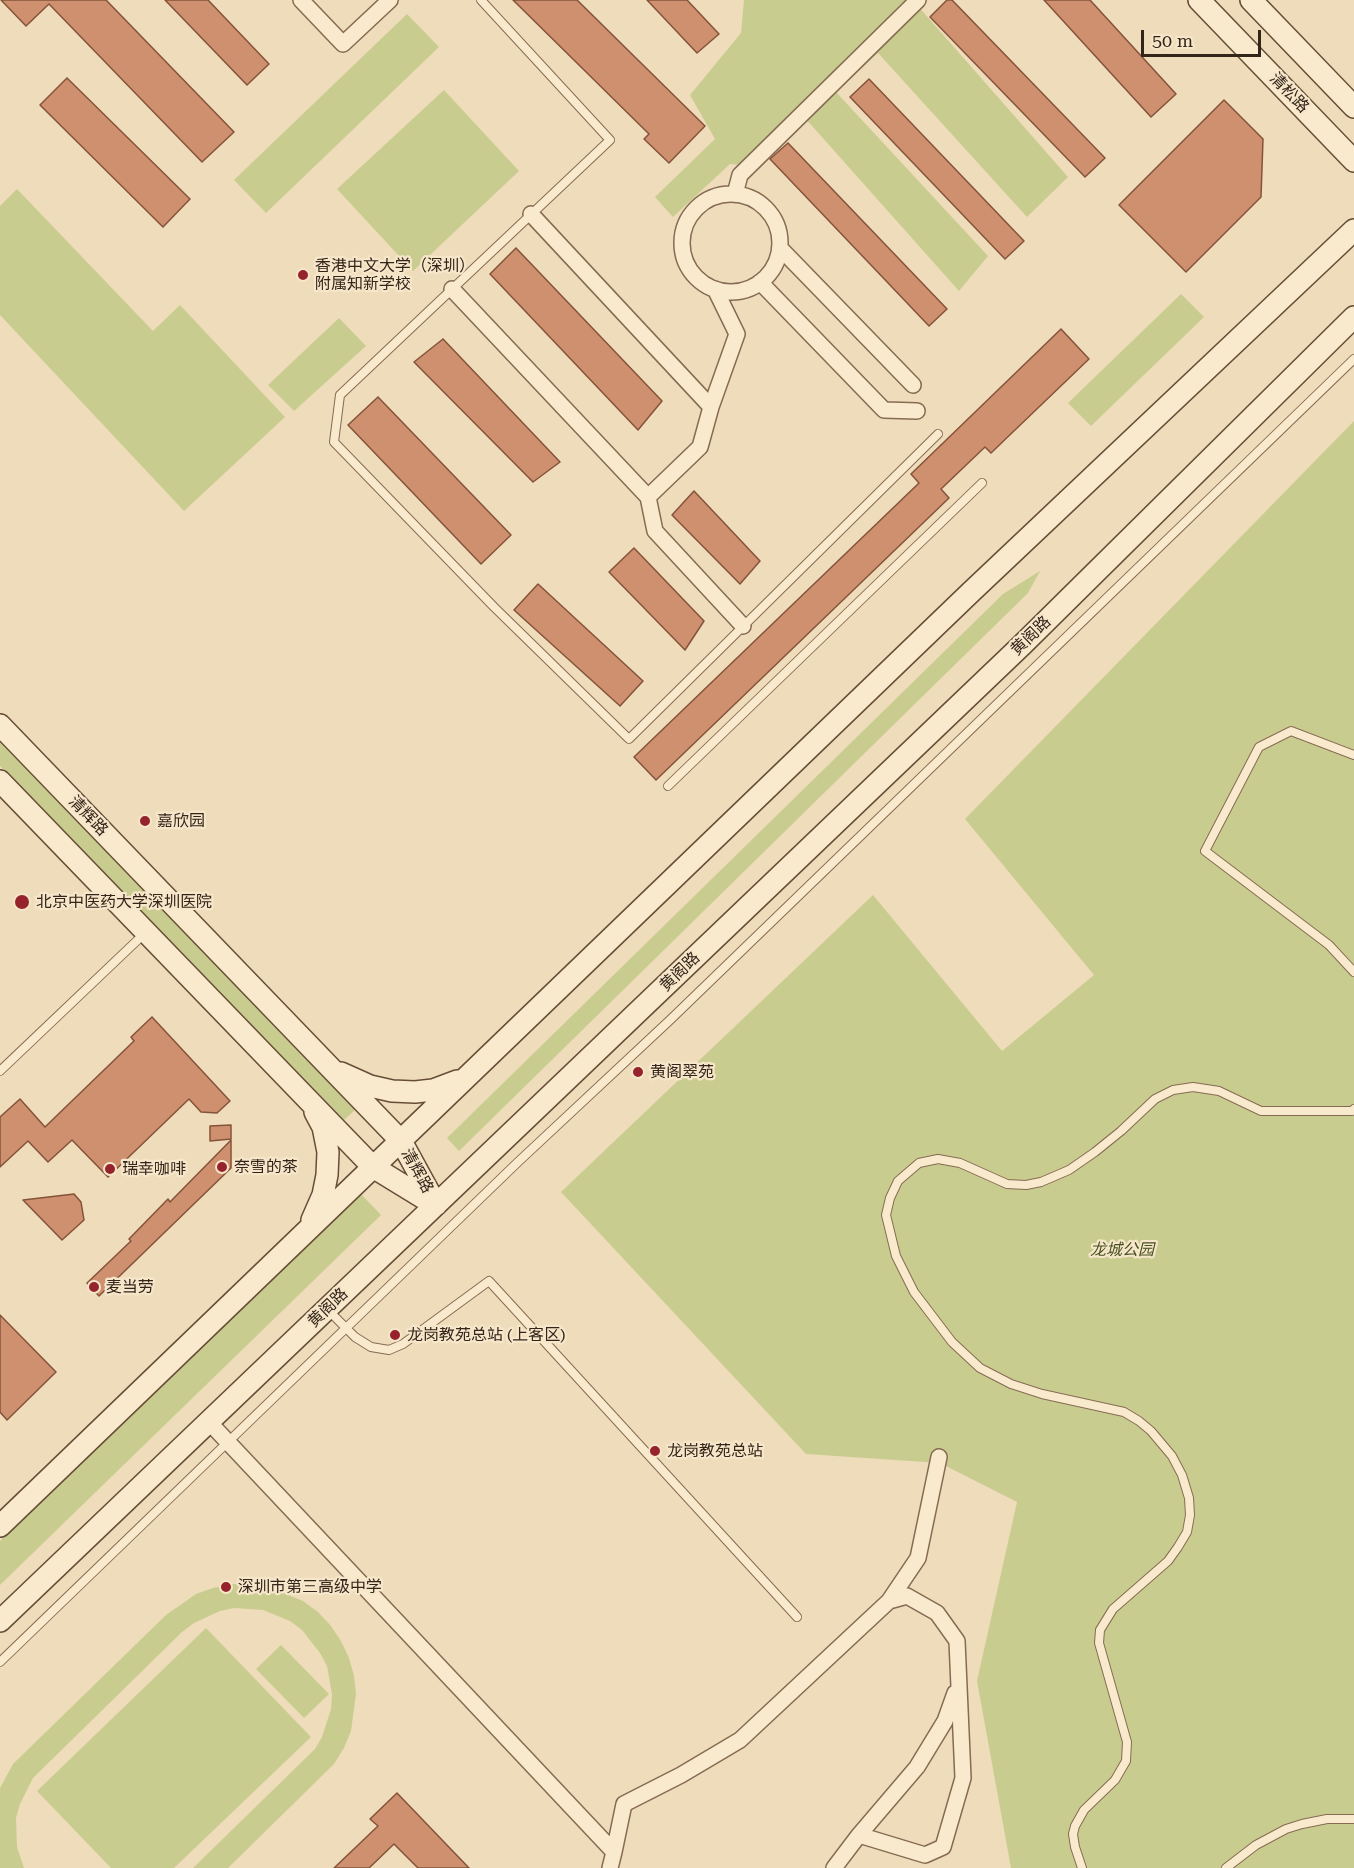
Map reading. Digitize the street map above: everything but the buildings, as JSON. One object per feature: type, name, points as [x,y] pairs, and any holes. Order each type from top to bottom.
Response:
[{"type":"main road","name":"清松路","points":[[1199,0],[1354,160]]},
{"type":"main road","points":[[1251,0],[1354,107]]},
{"type":"main road","points":[[0,1526],[962,600],[1354,230]]},
{"type":"main road","name":"黄阁路","points":[[0,1621],[1022,645],[1354,317]]},
{"type":"main road","name":"清辉路","points":[[0,725],[400,1141],[436,1205]]},
{"type":"main road","name":"清辉路","points":[[0,781],[373,1167],[436,1205]]},
{"type":"main road","points":[[327,1064],[348,1077],[370,1086],[392,1091],[415,1092],[433,1089],[451,1084],[469,1075]]},
{"type":"main road","points":[[303,1235],[323,1195],[327,1174],[328,1152],[323,1127],[311,1103]]},
{"type":"street","points":[[301,0],[343,44],[390,0]]},
{"type":"street","points":[[735,194],[740,176],[918,0]]},
{"type":"street","points":[[735,194],[747,196],[762,205],[773,217],[779,232],[780,248],[776,263],[767,277],[755,286],[740,292],[724,292],[709,287],[696,278],[686,265],[682,249],[682,232],[689,216],[700,204],[714,196],[735,194]]},
{"type":"street","points":[[531,214],[711,407]]},
{"type":"street","points":[[780,248],[913,385]]},
{"type":"street","points":[[760,282],[884,410],[917,411]]},
{"type":"street","points":[[452,289],[648,497],[655,531],[743,626]]},
{"type":"street","points":[[648,497],[700,447],[711,407],[737,334],[715,289]]},
{"type":"street","points":[[209,1422],[614,1852]]},
{"type":"street","points":[[610,1868],[624,1804],[681,1775],[740,1740],[890,1601],[918,1558],[939,1457]]},
{"type":"street","points":[[890,1601],[907,1596],[937,1613],[957,1641],[963,1778],[943,1847],[929,1868]]},
{"type":"street","points":[[834,1868],[917,1767],[945,1721],[958,1685]]},
{"type":"street","points":[[859,1835],[926,1855],[943,1847]]},
{"type":"lane","points":[[481,0],[610,140],[340,395],[334,442],[494,607],[629,739],[938,434]]},
{"type":"lane","points":[[0,1662],[518,1162],[670,1020],[1354,358]]},
{"type":"lane","points":[[668,786],[982,483]]},
{"type":"lane","points":[[1354,755],[1291,731],[1258,747],[1205,851],[1329,945],[1354,972]]},
{"type":"lane","points":[[0,1071],[146,932]]},
{"type":"lane","points":[[1082,1868],[1075,1847],[1073,1834],[1075,1826],[1084,1810],[1115,1780],[1126,1761],[1127,1742],[1099,1643],[1100,1630],[1113,1609],[1168,1561],[1178,1547],[1187,1532],[1190,1515],[1189,1498],[1182,1475],[1172,1456],[1151,1431],[1139,1421],[1124,1412],[1042,1394],[1011,1384],[980,1368],[952,1342],[914,1292],[896,1256],[886,1215],[890,1198],[898,1181],[919,1163],[938,1159],[960,1163],[1007,1184],[1026,1185],[1041,1182],[1069,1170],[1095,1152],[1155,1100],[1173,1090],[1193,1087],[1219,1091],[1261,1111],[1352,1111],[1354,1109]]},
{"type":"lane","points":[[327,1309],[345,1328],[371,1347],[389,1350],[404,1344],[489,1281],[797,1617]]},
{"type":"lane","points":[[1226,1868],[1256,1845],[1286,1829],[1327,1820],[1354,1819]]},
{"type":"green space","points":[[744,0],[923,0],[917,5],[1068,177],[1027,217],[878,53],[836,92],[988,256],[959,291],[805,118],[753,166],[730,164],[673,217],[655,197],[715,139],[690,95],[741,33]]},
{"type":"green space","points":[[407,14],[439,47],[266,213],[234,180]]},
{"type":"green space","points":[[444,90],[519,171],[413,271],[337,189]]},
{"type":"green space","points":[[17,189],[153,331],[180,305],[285,417],[184,511],[0,315],[0,206]]},
{"type":"green space","points":[[1181,294],[1204,317],[1091,426],[1068,403]]},
{"type":"green space","points":[[339,318],[366,346],[294,411],[268,385]]},
{"type":"green space","name":"龙城公园","points":[[1354,421],[1354,1868],[1011,1868],[977,1681],[1017,1502],[940,1463],[806,1454],[561,1192],[873,895],[1002,1051],[1094,975],[965,819]]},
{"type":"green space","points":[[1040,571],[1028,593],[459,1151],[447,1138],[1003,594]]},
{"type":"green space","points":[[0,738],[358,1107],[344,1120],[262,1040],[0,766]]},
{"type":"green space","points":[[359,1192],[381,1215],[0,1585],[0,1541]]},
{"type":"green space","points":[[232,1584],[268,1587],[303,1601],[318,1612],[341,1641],[349,1658],[356,1694],[351,1731],[334,1764],[228,1868],[193,1868],[315,1749],[322,1737],[331,1709],[332,1694],[327,1666],[302,1630],[290,1621],[263,1610],[234,1608],[220,1611],[194,1623],[182,1632],[33,1778],[16,1818],[17,1847],[24,1868],[0,1868],[0,1788],[13,1764],[166,1615],[196,1594]]},
{"type":"green space","points":[[206,1628],[311,1737],[174,1868],[111,1868],[37,1791]]},
{"type":"green space","points":[[281,1645],[329,1694],[304,1718],[256,1669]]},
{"type":"place","name":"香港中文大学（深圳） 附属知新学校","points":[[303,275]]},
{"type":"place","name":"嘉欣园","points":[[145,821]]},
{"type":"place","name":"北京中医药大学深圳医院","points":[[22,902]]},
{"type":"place","name":"黄阁翠苑","points":[[638,1072]]},
{"type":"place","name":"奈雪的茶","points":[[222,1167]]},
{"type":"place","name":"瑞幸咖啡","points":[[110,1169]]},
{"type":"place","name":"麦当劳","points":[[94,1287]]},
{"type":"place","name":"龙岗教苑总站 (上客区)","points":[[395,1335]]},
{"type":"place","name":"龙岗教苑总站","points":[[655,1451]]},
{"type":"place","name":"深圳市第三高级中学","points":[[226,1587]]}]
